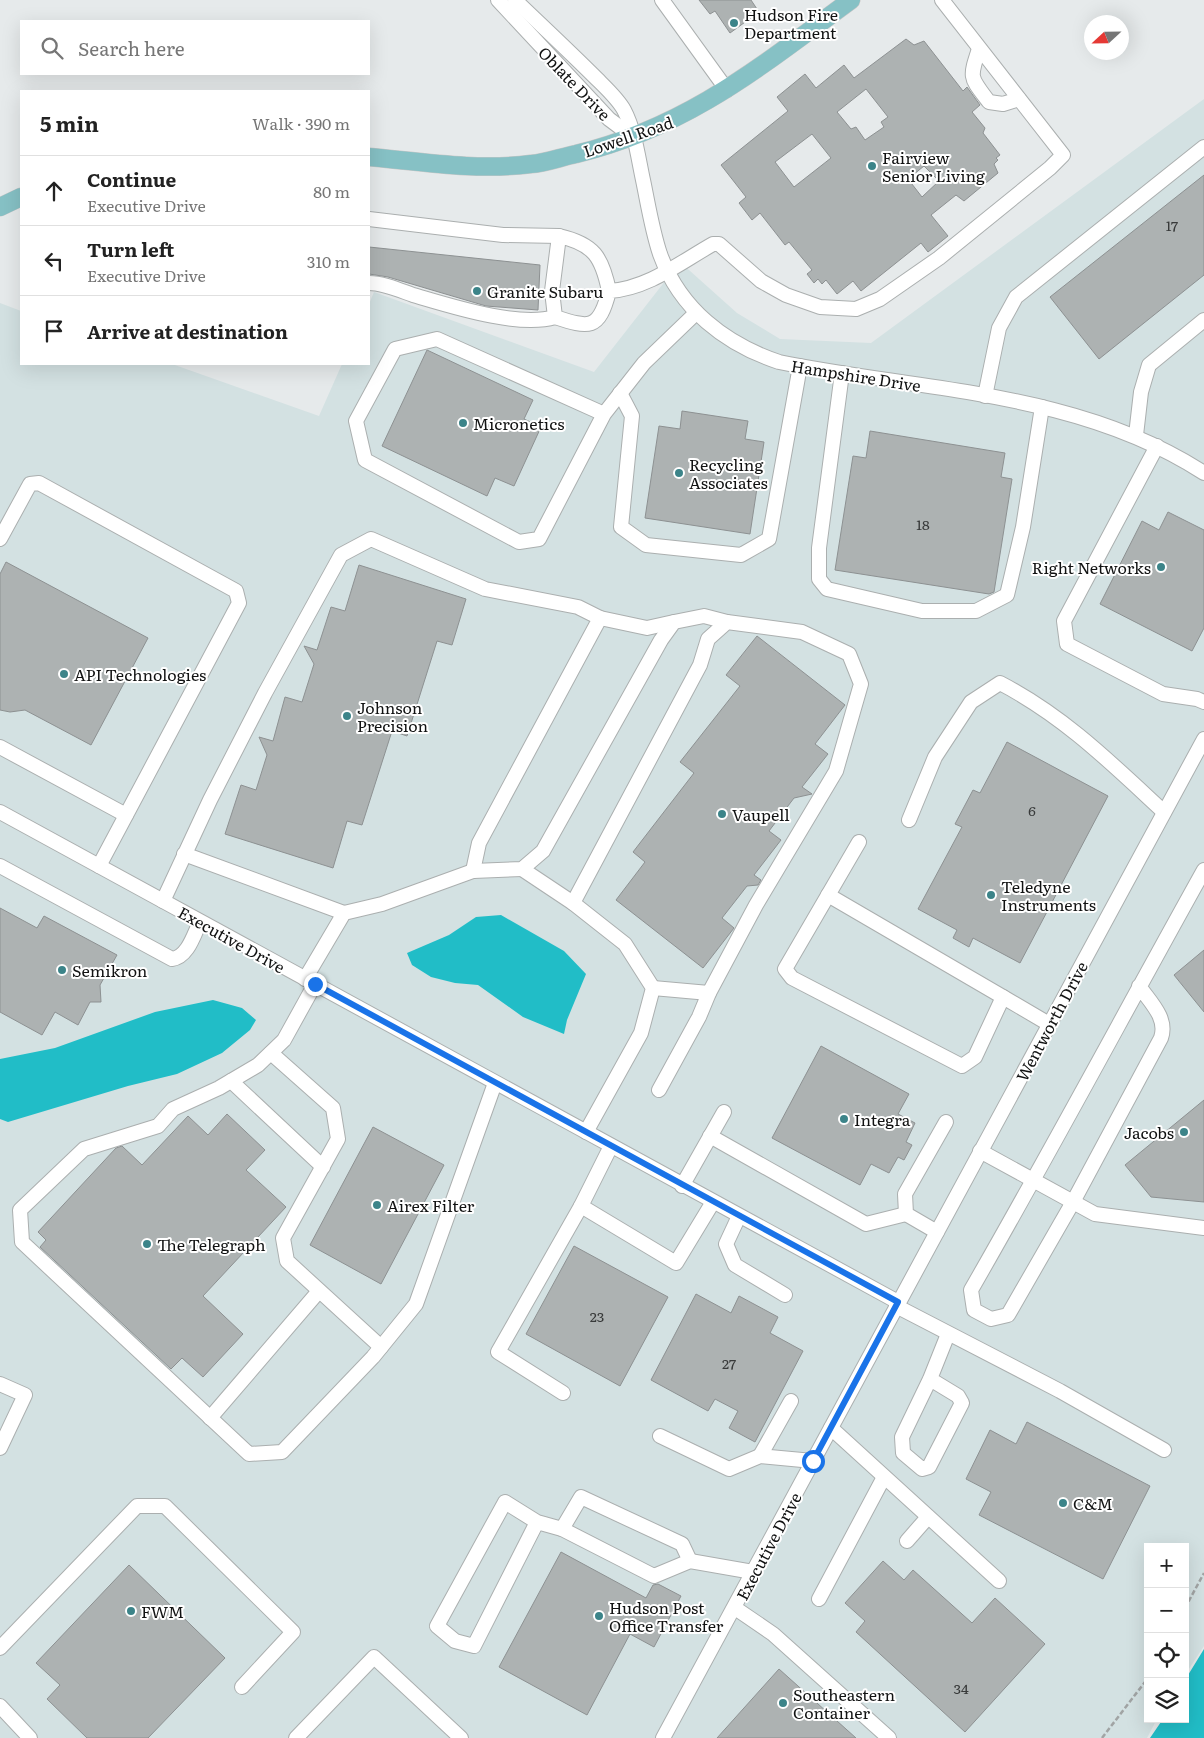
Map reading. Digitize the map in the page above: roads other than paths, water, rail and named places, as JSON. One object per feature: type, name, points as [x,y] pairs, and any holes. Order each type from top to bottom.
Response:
[{"type":"main road","name":"Lowell Road","points":[[370,157],[457,166],[533,164],[590,151],[633,137],[678,118],[727,90],[852,0]]},
{"type":"main road","points":[[0,207],[20,197]]},
{"type":"street","name":"Oblate Drive","points":[[498,0],[608,119],[633,137]]},
{"type":"street","name":"Oblate Drive","points":[[515,0],[610,93],[624,110],[633,137]]},
{"type":"street","points":[[662,0],[727,90]]},
{"type":"street","points":[[609,291],[627,290],[640,286],[713,244],[719,244],[761,281],[805,303],[842,310],[868,306],[901,286],[940,258],[1063,155],[942,0]]},
{"type":"street","points":[[980,49],[972,70],[972,80],[989,102],[1003,104],[1019,100]]},
{"type":"street","name":"Hampshire Drive","points":[[633,137],[654,228],[667,270],[675,286],[696,313],[725,336],[770,359],[800,366],[985,396],[1079,415],[1136,435],[1204,473]]},
{"type":"street","points":[[985,396],[999,328],[1016,297],[1204,147]]},
{"type":"street","points":[[370,219],[503,235],[559,236],[578,240],[590,247],[598,257],[605,273],[609,291],[606,303],[593,323],[586,326],[555,317],[538,321],[522,320],[468,310],[370,283]]},
{"type":"street","points":[[555,317],[552,291],[559,236]]},
{"type":"street","points":[[604,414],[437,339],[394,349],[356,421],[365,460],[520,542],[539,539],[604,414],[644,363],[696,313]]},
{"type":"street","points":[[1136,435],[1141,392],[1149,365],[1204,320]]},
{"type":"street","points":[[620,393],[632,416],[621,527],[646,545],[741,555],[769,539],[800,366]]},
{"type":"street","points":[[842,373],[819,548],[819,579],[827,589],[922,611],[976,611],[1007,595],[1024,527],[1042,407]]},
{"type":"street","points":[[1157,446],[1064,622],[1066,644],[1163,694],[1204,702]]},
{"type":"street","points":[[0,539],[30,484],[38,482],[236,591],[239,602],[99,866]]},
{"type":"street","points":[[163,901],[184,854],[265,693],[341,555],[370,539],[486,589],[578,607],[600,618],[646,628],[704,616],[727,622],[802,632],[849,654],[861,684],[836,771],[756,904],[709,993],[699,1017],[659,1090]]},
{"type":"street","points":[[473,871],[479,843],[600,618]]},
{"type":"street","points":[[522,869],[543,851],[661,640],[674,622]]},
{"type":"street","points":[[573,903],[700,665],[708,639],[727,622]]},
{"type":"street","points":[[909,820],[935,757],[971,702],[1000,683],[1028,698],[1081,735],[1164,812]]},
{"type":"street","name":"Wentworth Drive","points":[[897,1304],[1204,739]]},
{"type":"street","points":[[0,747],[126,815]]},
{"type":"street","name":"Executive Drive","points":[[0,812],[897,1304],[735,1608],[663,1738]]},
{"type":"street","points":[[859,842],[785,968],[792,978],[962,1066],[975,1057],[1003,997]]},
{"type":"street","points":[[184,854],[344,913],[382,904],[473,871],[522,869],[573,903],[625,944],[653,988],[641,1033],[586,1132]]},
{"type":"street","points":[[0,866],[172,959],[179,958],[184,953],[200,922]]},
{"type":"street","points":[[1139,986],[1161,1017],[1164,1030],[1073,1202],[1008,1315],[991,1319],[974,1310],[971,1290],[1034,1180],[1139,986],[1204,870]]},
{"type":"street","points":[[828,895],[1049,1024]]},
{"type":"street","points":[[344,913],[310,981],[284,1040],[258,1065],[231,1081],[173,1109],[158,1126],[84,1148],[20,1210],[22,1242],[249,1454],[282,1452],[381,1347],[416,1304],[495,1083]]},
{"type":"street","points":[[653,988],[709,993]]},
{"type":"street","points":[[271,1053],[333,1108],[338,1139],[283,1238],[287,1262],[381,1347]]},
{"type":"street","points":[[231,1081],[323,1166]]},
{"type":"street","points":[[682,1186],[724,1112]]},
{"type":"street","points":[[906,1214],[904,1194],[946,1122]]},
{"type":"street","points":[[710,1136],[866,1224],[906,1214],[937,1232]]},
{"type":"street","points":[[563,1394],[498,1352],[581,1206],[611,1146]]},
{"type":"street","points":[[980,1152],[1096,1214],[1204,1228]]},
{"type":"street","points":[[581,1206],[676,1263],[713,1202]]},
{"type":"street","points":[[739,1216],[726,1244],[735,1265],[785,1294]]},
{"type":"street","points":[[210,1418],[319,1291]]},
{"type":"street","points":[[897,1304],[948,1334],[1060,1391],[1164,1450]]},
{"type":"street","points":[[930,1378],[958,1396],[962,1403],[929,1468],[922,1469],[903,1453],[902,1437],[930,1378],[948,1334]]},
{"type":"street","points":[[0,1384],[25,1396],[0,1448]]},
{"type":"street","points":[[760,1456],[790,1401]]},
{"type":"street","points":[[831,1428],[999,1581]]},
{"type":"street","points":[[660,1436],[729,1469],[760,1456],[813,1461]]},
{"type":"street","points":[[820,1599],[884,1477]]},
{"type":"street","points":[[562,1528],[581,1497],[682,1544],[690,1561]]},
{"type":"street","points":[[537,1522],[474,1646],[455,1641],[437,1626],[505,1502],[537,1522],[562,1528],[654,1576],[690,1561],[753,1572]]},
{"type":"street","points":[[0,1648],[137,1506],[166,1506],[293,1632],[242,1687]]},
{"type":"street","points":[[907,1541],[928,1517]]},
{"type":"street","points":[[735,1608],[773,1634],[889,1738]]},
{"type":"street","points":[[296,1738],[374,1657],[461,1738]]},
{"type":"street","points":[[0,1706],[30,1738]]},
{"type":"water","points":[[501,915],[564,951],[586,974],[567,1020],[564,1034],[523,1017],[478,985],[455,983],[431,977],[412,965],[407,953],[449,935],[476,917]]},
{"type":"water","points":[[213,1000],[242,1008],[256,1020],[250,1030],[222,1053],[177,1074],[128,1086],[8,1122],[0,1119],[0,1059],[55,1048],[155,1012]]},
{"type":"water","points":[[1204,1649],[1204,1738],[1150,1738],[1160,1723],[1189,1723],[1189,1673]]},
{"type":"place","name":"Hudson Fire Department","points":[[734,23]]},
{"type":"place","name":"Fairview Senior Living","points":[[872,166]]},
{"type":"place","name":"Granite Subaru","points":[[477,291]]},
{"type":"place","name":"Micronetics","points":[[463,423]]},
{"type":"place","name":"Recycling Associates","points":[[679,473]]},
{"type":"place","name":"Right Networks","points":[[1161,567]]},
{"type":"place","name":"API Technologies","points":[[64,674]]},
{"type":"place","name":"Johnson Precision","points":[[347,716]]},
{"type":"place","name":"Vaupell","points":[[722,814]]},
{"type":"place","name":"Teledyne Instruments","points":[[991,895]]},
{"type":"place","name":"Semikron","points":[[62,970]]},
{"type":"place","name":"Integra","points":[[844,1119]]},
{"type":"place","name":"Jacobs","points":[[1184,1132]]},
{"type":"place","name":"Airex Filter","points":[[377,1205]]},
{"type":"place","name":"The Telegraph","points":[[147,1244]]},
{"type":"place","name":"C&M","points":[[1063,1503]]},
{"type":"place","name":"FWM","points":[[131,1611]]},
{"type":"place","name":"Hudson Post Office Transfer","points":[[599,1616]]},
{"type":"place","name":"Southeastern Container","points":[[783,1703]]}]
